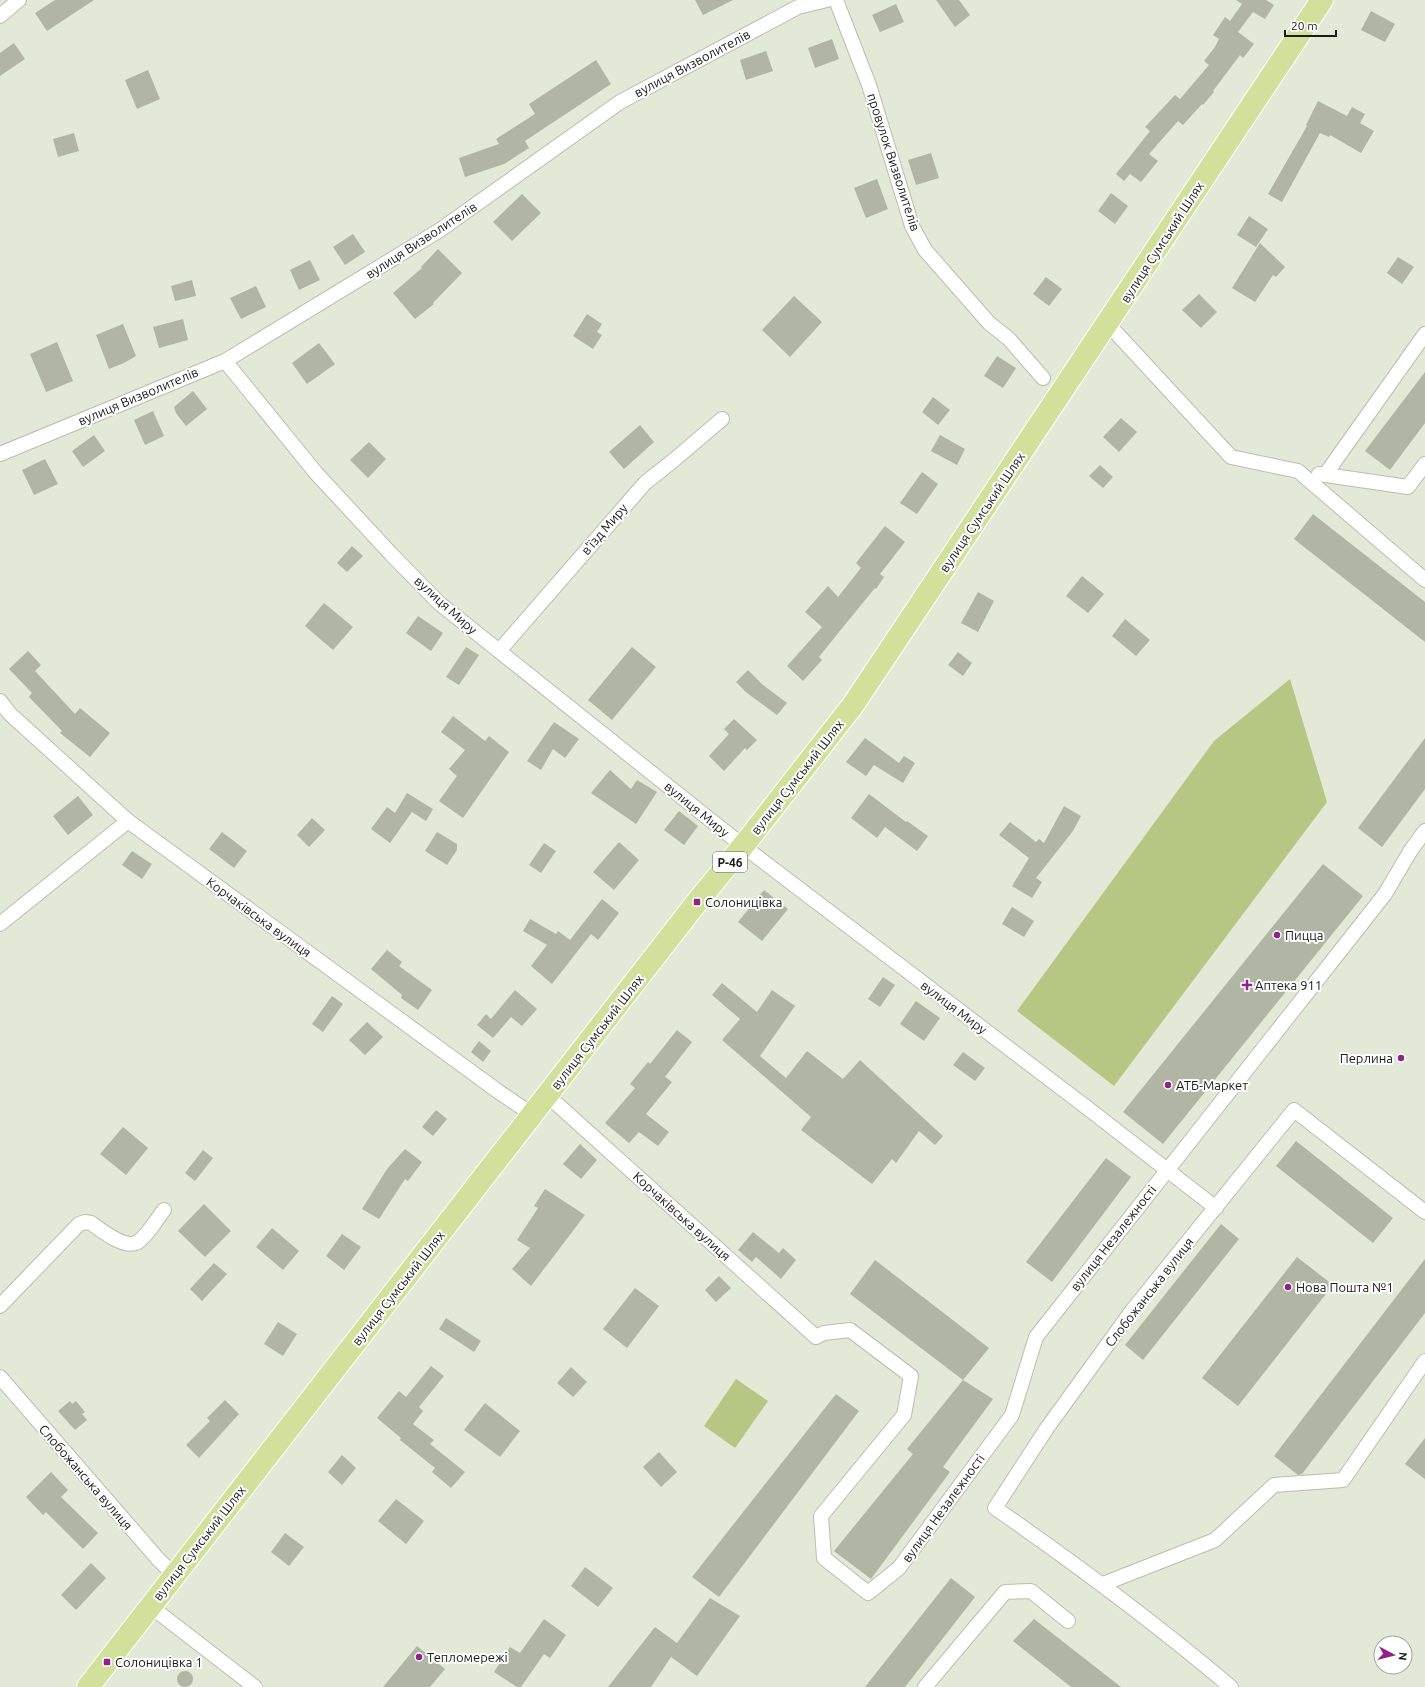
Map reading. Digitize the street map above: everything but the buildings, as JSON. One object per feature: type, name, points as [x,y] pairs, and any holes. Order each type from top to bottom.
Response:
[{"type":"main road","name":"вулиця Сумський Шлях","points":[[88,1687],[697,902],[853,706],[1322,0]]},
{"type":"street","points":[[0,16],[19,0]]},
{"type":"street","name":"вулиця Визволителів","points":[[0,454],[225,360],[440,230],[620,102],[793,4],[827,0]]},
{"type":"street","name":"провулок Визволителів","points":[[836,0],[870,86],[912,226],[925,250],[990,323],[1009,339],[1043,378]]},
{"type":"street","points":[[1108,324],[1232,458],[1298,471],[1408,487],[1425,464]]},
{"type":"street","points":[[1325,475],[1425,334]]},
{"type":"street","name":"вулиця Миру","points":[[225,360],[316,473],[439,603],[743,846],[1090,1110],[1216,1208]]},
{"type":"street","name":"в'їзд Миру","points":[[499,651],[645,482],[674,460],[722,419]]},
{"type":"street","points":[[1298,471],[1425,580]]},
{"type":"street","name":"Корчаківська вулиця","points":[[0,701],[10,714],[128,821],[499,1092],[533,1115]]},
{"type":"street","points":[[0,924],[128,821]]},
{"type":"street","name":"вулиця Незалежності","points":[[822,1539],[824,1558],[868,1593],[899,1568],[1012,1415],[1036,1337],[1384,894],[1411,850],[1425,831]]},
{"type":"street","name":"Корчаківська вулиця","points":[[548,1096],[816,1337],[824,1333],[850,1330],[911,1376],[904,1415],[821,1516],[822,1539]]},
{"type":"street","name":"Слобожанська вулиця","points":[[1230,1687],[1192,1654],[1102,1584],[994,1508],[1047,1428],[1131,1312],[1294,1110],[1425,1212]]},
{"type":"street","points":[[0,1306],[79,1224],[85,1222],[90,1223],[122,1243],[134,1243],[142,1238],[164,1210]]},
{"type":"street","points":[[1102,1584],[1214,1540],[1274,1485],[1343,1480],[1425,1361]]},
{"type":"street","name":"Слобожанська вулиця","points":[[0,1378],[158,1559],[174,1575]]},
{"type":"street","points":[[925,1687],[1005,1592],[1031,1591],[1068,1621]]},
{"type":"street","points":[[150,1606],[255,1687]]},
{"type":"green space","points":[[1290,679],[1327,802],[1114,1086],[1017,1011],[1214,741]]},
{"type":"green space","points":[[736,1379],[768,1401],[735,1448],[704,1426]]},
{"type":"place","name":"Солоницівка","points":[[697,902]]},
{"type":"place","name":"Пицца","points":[[1277,935]]},
{"type":"place","name":"Аптека 911","points":[[1247,985]]},
{"type":"place","name":"Перлина","points":[[1401,1058]]},
{"type":"place","name":"АТБ-Маркет","points":[[1168,1085]]},
{"type":"place","name":"Нова Пошта №1","points":[[1288,1287]]},
{"type":"place","name":"Тепломережі","points":[[419,1657]]},
{"type":"place","name":"Солоницівка 1","points":[[107,1662]]}]
